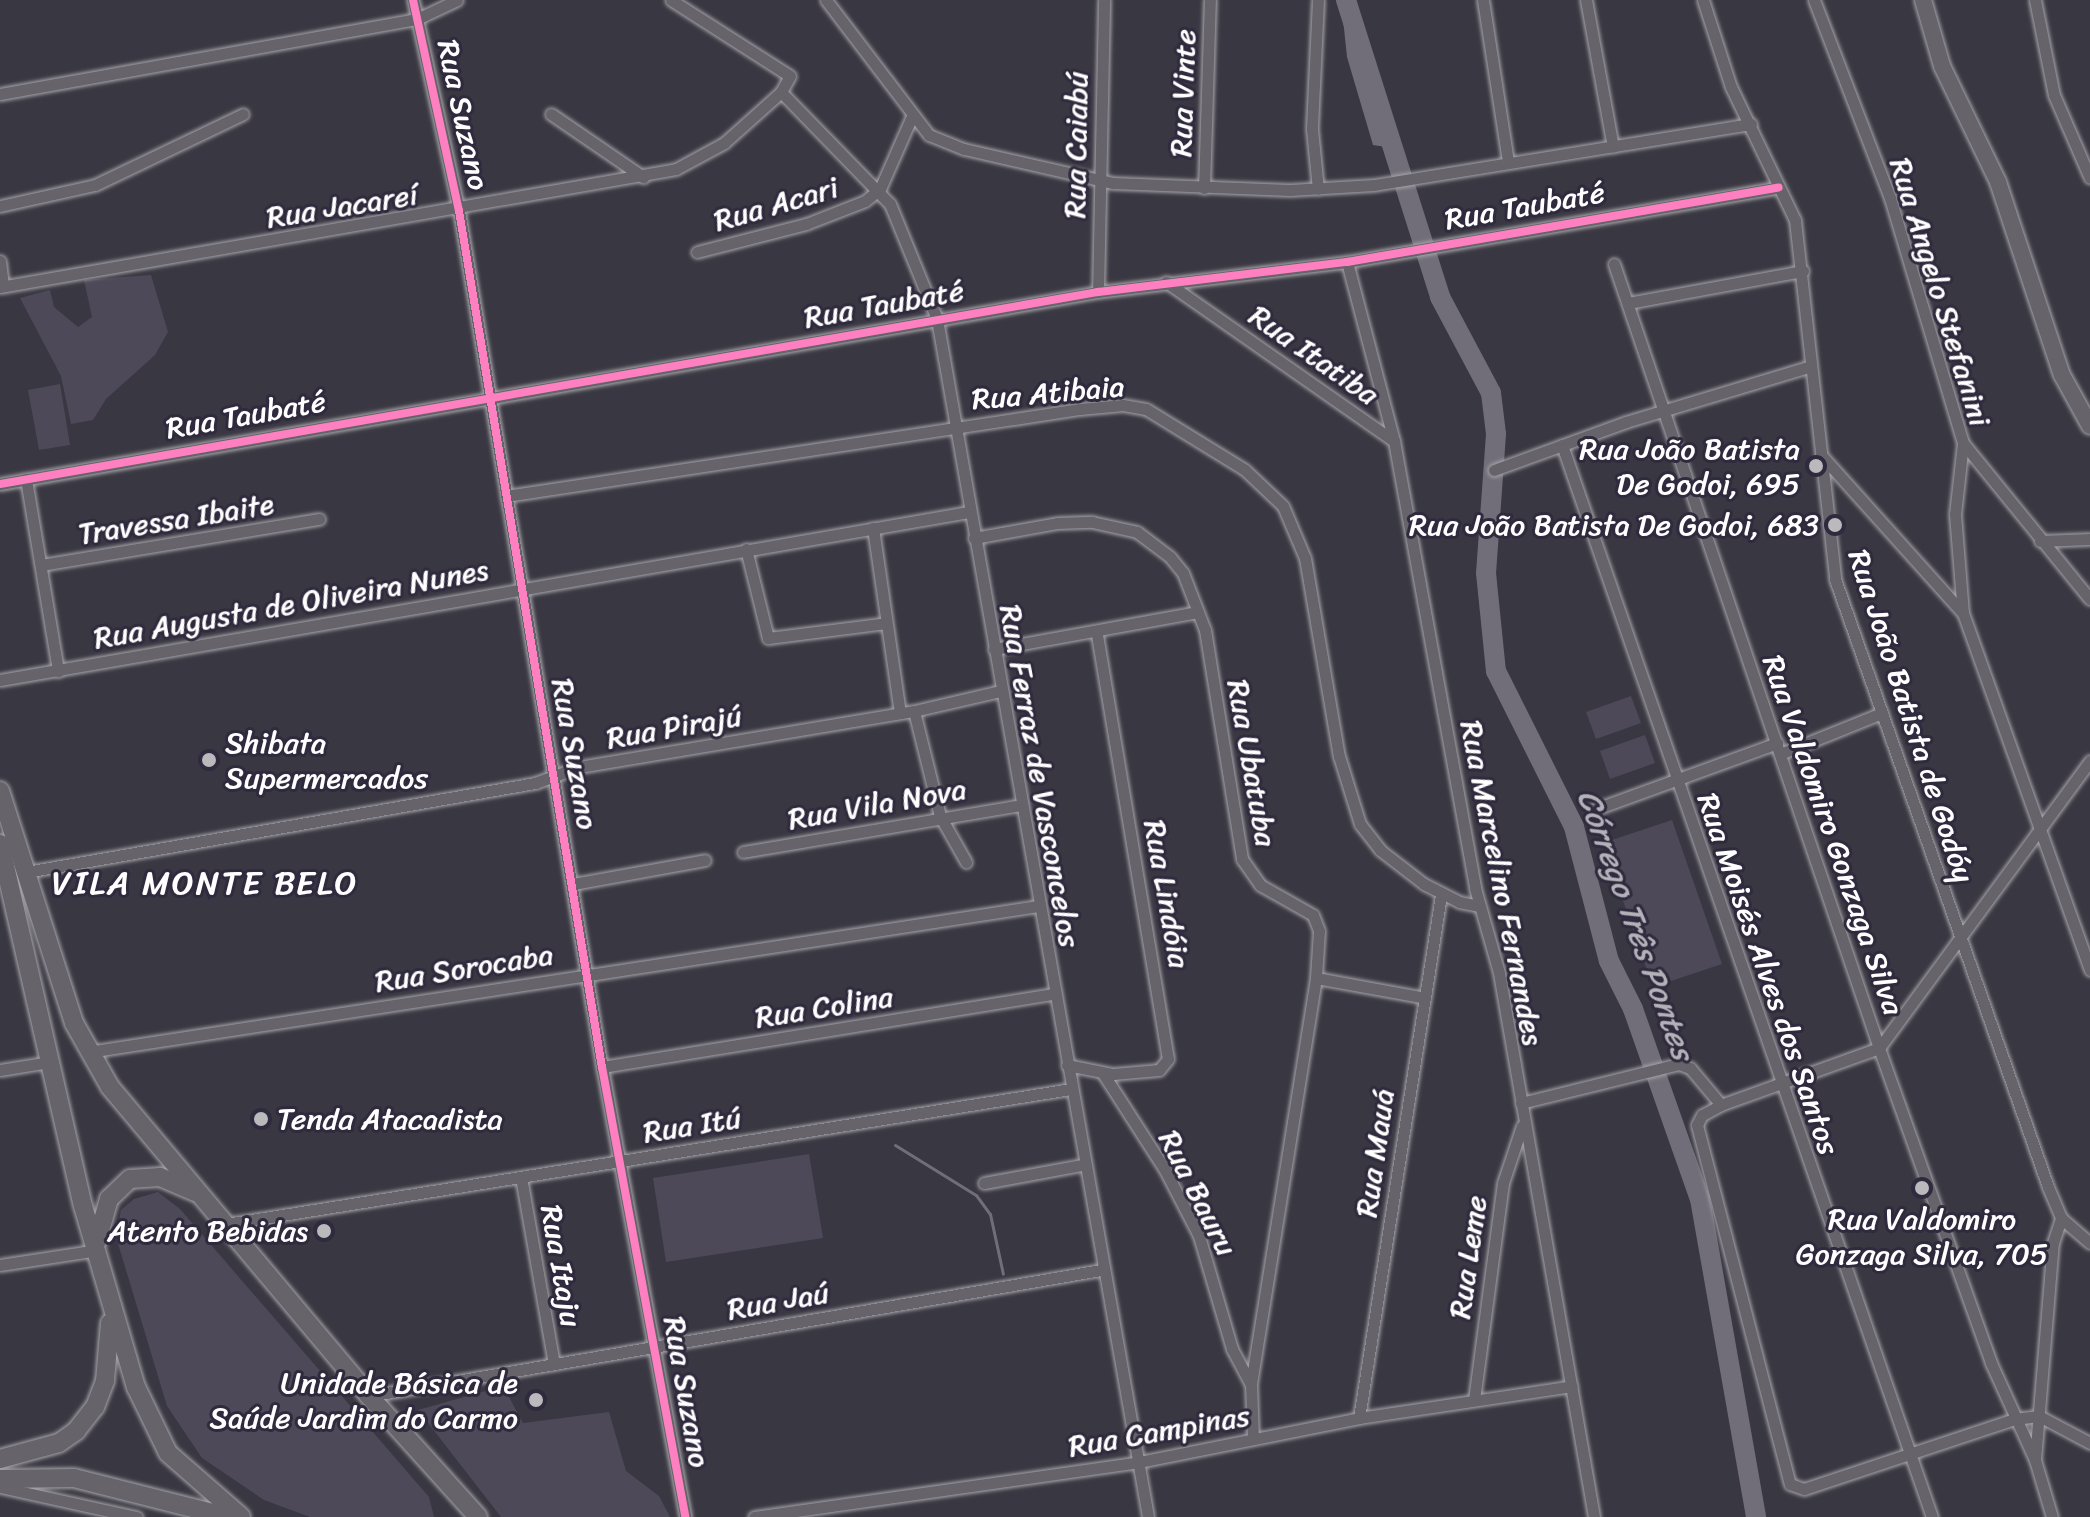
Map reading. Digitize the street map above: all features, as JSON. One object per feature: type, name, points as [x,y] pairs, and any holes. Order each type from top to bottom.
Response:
[{"type":"main road","points":[[1923,0],[1942,66],[1998,182],[2062,375],[2090,426]]},
{"type":"main road","points":[[0,791],[11,872],[50,1062],[83,1206],[97,1247],[111,1308],[156,1434],[188,1474],[241,1517]]},
{"type":"main road","points":[[0,844],[88,1052],[128,1110],[369,1396],[478,1517]]},
{"type":"main road","points":[[97,1247],[102,1212],[117,1187],[130,1179],[160,1177],[205,1198]]},
{"type":"main road","points":[[0,1459],[59,1443],[95,1407],[105,1381],[111,1308]]},
{"type":"main road","points":[[0,1479],[74,1478],[228,1517]]},
{"type":"main road","points":[[452,1491],[456,1517]]},
{"type":"street","name":"Rua Suzano","points":[[413,0],[459,211],[602,1067],[685,1517]]},
{"type":"street","points":[[0,94],[417,19],[457,0]]},
{"type":"street","points":[[671,0],[784,68],[790,76],[781,92]]},
{"type":"street","points":[[826,0],[929,135],[953,145],[1097,181],[1204,188],[1318,189],[1374,185],[1751,124]]},
{"type":"street","name":"Rua Caiabú","points":[[1098,292],[1097,181],[1104,0]]},
{"type":"street","name":"Rua Vinte","points":[[1204,188],[1210,0]]},
{"type":"street","points":[[1318,0],[1312,129],[1318,189]]},
{"type":"street","points":[[1483,0],[1508,161]]},
{"type":"street","points":[[1586,0],[1613,147]]},
{"type":"street","name":"Rua João Batista de Godóy","points":[[1704,0],[1721,62],[1795,220],[1835,579],[2061,1218],[2090,1243]]},
{"type":"street","name":"Rua Angelo Stefanini","points":[[1814,0],[1890,198],[1963,443],[1955,514],[1963,613],[2087,948],[2090,970]]},
{"type":"street","points":[[2035,0],[2054,95],[2090,178]]},
{"type":"street","name":"Rua Jacareí","points":[[2,286],[459,211],[676,169],[724,143],[781,92]]},
{"type":"street","name":"Rua Ferraz de Vasconcelos","points":[[781,92],[880,189],[908,241],[937,319],[1082,1165],[1148,1517]]},
{"type":"street","points":[[0,206],[110,180],[243,114]]},
{"type":"street","points":[[551,114],[643,177]]},
{"type":"street","name":"Rua Acari","points":[[697,252],[806,224],[865,201],[880,189],[912,116]]},
{"type":"street","name":"Rua Taubaté","points":[[0,484],[1098,292],[1347,262],[1779,187]]},
{"type":"street","points":[[0,261],[2,286]]},
{"type":"street","name":"Rua Marcelino Fernandes","points":[[1347,262],[1394,441],[1479,906],[1499,973],[1594,1517]]},
{"type":"street","name":"Rua Valdomiro Gonzaga Silva","points":[[1614,264],[1879,1048],[2014,1419],[2035,1460]]},
{"type":"street","points":[[1628,303],[1803,271]]},
{"type":"street","name":"Rua Itatiba","points":[[1166,282],[1394,441]]},
{"type":"street","points":[[1494,470],[1664,410],[1811,366]]},
{"type":"street","name":"Rua Atibaia","points":[[506,496],[954,426],[1123,405],[1146,409],[1245,470],[1283,506],[1305,558],[1339,756],[1360,824],[1380,850],[1441,895],[1479,906]]},
{"type":"street","points":[[1963,443],[2090,599]]},
{"type":"street","name":"Rua Moisés Alves dos Santos","points":[[1562,445],[1780,1087],[1932,1517]]},
{"type":"street","points":[[1821,455],[1963,613]]},
{"type":"street","points":[[26,479],[58,671]]},
{"type":"street","name":"Rua Augusta de Oliveira Nunes","points":[[0,680],[521,586],[969,512]]},
{"type":"street","name":"Travessa Ibaite","points":[[41,565],[319,519]]},
{"type":"street","name":"Rua Ubatuba","points":[[974,538],[1057,523],[1092,522],[1137,532],[1183,573],[1198,612],[1232,776],[1242,859],[1260,885],[1313,915],[1319,931],[1316,978],[1251,1384],[1253,1439]]},
{"type":"street","points":[[873,528],[900,713]]},
{"type":"street","points":[[2040,541],[2090,539]]},
{"type":"street","points":[[746,549],[768,638],[886,623]]},
{"type":"street","points":[[994,649],[1198,612]]},
{"type":"street","name":"Rua Lindóia","points":[[1067,1065],[1104,1075],[1159,1070],[1168,1059],[1096,631]]},
{"type":"street","name":"Rua Pirajú","points":[[11,872],[554,776],[579,767],[914,711],[1000,691]]},
{"type":"street","points":[[914,711],[940,816],[966,862]]},
{"type":"street","points":[[1593,810],[1675,777],[1778,748],[1882,713]]},
{"type":"street","points":[[2090,761],[1879,1048],[1780,1087],[1721,1105],[1702,1115],[1697,1125],[1786,1477],[1796,1488],[1804,1489],[2014,1419],[2039,1416],[2090,1443]]},
{"type":"street","name":"Rua Vila Nova","points":[[743,852],[940,816],[1021,805]]},
{"type":"street","points":[[573,884],[705,860]]},
{"type":"street","name":"Rua Mauá","points":[[1359,1418],[1421,997],[1441,895]]},
{"type":"street","name":"Rua Sorocaba","points":[[88,1052],[1038,906]]},
{"type":"street","points":[[1316,978],[1421,997]]},
{"type":"street","name":"Rua Colina","points":[[602,1067],[1053,994]]},
{"type":"street","points":[[0,1070],[50,1062]]},
{"type":"street","points":[[1521,1103],[1679,1064],[1690,1068],[1721,1105]]},
{"type":"street","name":"Rua Bauru","points":[[1104,1075],[1165,1170],[1199,1236],[1232,1349],[1251,1384]]},
{"type":"street","name":"Rua Itú","points":[[226,1224],[1071,1089]]},
{"type":"street","name":"Rua Leme","points":[[1474,1400],[1503,1183],[1523,1123]]},
{"type":"street","points":[[984,1183],[1082,1165]]},
{"type":"street","name":"Rua Itaju","points":[[521,1177],[554,1364]]},
{"type":"street","points":[[2052,1517],[2035,1460],[2053,1243],[2061,1218]]},
{"type":"street","points":[[0,1265],[97,1247]]},
{"type":"street","name":"Rua Jaú","points":[[369,1396],[1101,1270]]},
{"type":"street","name":"Rua Campinas","points":[[754,1517],[1139,1462],[1359,1418],[1572,1386]]},
{"type":"street","points":[[0,1487],[137,1517]]},
{"type":"shaded area","points":[[1341,0],[1354,57],[1386,147],[1373,145],[1347,57]]},
{"type":"shaded area","points":[[151,275],[168,332],[155,355],[106,399],[93,420],[71,424],[61,376],[20,298],[50,290],[54,307],[78,327],[92,317],[84,280]]},
{"type":"shaded area","points":[[60,384],[70,445],[39,450],[28,390]]},
{"type":"shaded area","points":[[1631,696],[1641,723],[1596,739],[1586,712]]},
{"type":"shaded area","points":[[1645,735],[1655,763],[1610,779],[1600,751]]},
{"type":"shaded area","points":[[1672,820],[1722,964],[1653,987],[1603,843]]},
{"type":"shaded area","points":[[809,1154],[823,1238],[666,1262],[653,1178]]},
{"type":"shaded area","points":[[158,1192],[180,1209],[429,1497],[434,1517],[310,1517],[264,1500],[202,1458],[167,1406],[116,1237],[121,1210],[134,1199]]},
{"type":"shaded area","points":[[503,1386],[523,1423],[609,1412],[626,1471],[659,1496],[670,1517],[501,1517],[418,1410]]},
{"type":"waterway","name":"Córrego Três Pontes","points":[[1346,0],[1440,297],[1491,393],[1496,434],[1486,573],[1496,671],[1574,827],[1609,961],[1633,1009],[1700,1199],[1756,1517]]},
{"type":"waterway","points":[[895,1145],[976,1195],[990,1214],[1003,1274]]},
{"type":"cycle path","points":[[413,0],[459,211],[602,1067],[685,1517]]},
{"type":"cycle path","points":[[0,484],[1098,292],[1347,262],[1779,187]]},
{"type":"place","name":"Rua João Batista De Godoi, 695","points":[[1816,466]]},
{"type":"place","name":"Rua João Batista De Godoi, 683","points":[[1835,525]]},
{"type":"place","name":"Shibata Supermercados","points":[[209,760]]},
{"type":"place","name":"Tenda Atacadista","points":[[261,1119]]},
{"type":"place","name":"Rua Valdomiro Gonzaga Silva, 705","points":[[1922,1188]]},
{"type":"place","name":"Atento Bebidas","points":[[324,1231]]},
{"type":"place","name":"Unidade Básica de Saúde Jardim do Carmo","points":[[536,1400]]},
{"type":"district","name":"VILA MONTE BELO","points":[[205,884]]}]
